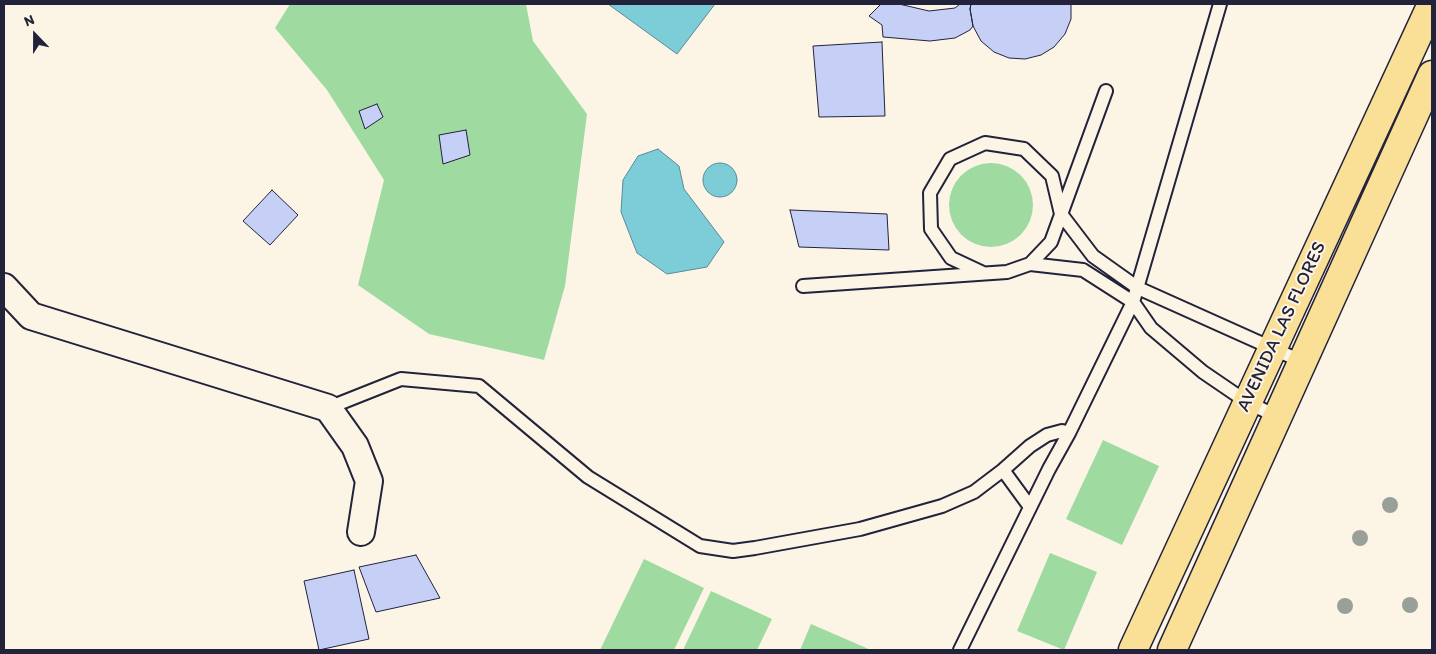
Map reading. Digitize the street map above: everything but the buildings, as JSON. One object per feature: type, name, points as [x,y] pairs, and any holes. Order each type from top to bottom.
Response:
[{"type":"highway","name":"AVENIDA LAS FLORES","points":[[1133,650],[1432,4]]},
{"type":"highway","name":"AVENIDA LAS FLORES","points":[[1172,650],[1432,75]]},
{"type":"street","points":[[4,287],[31,316],[328,408],[355,446],[369,481],[361,532]]},
{"type":"lane","points":[[960,650],[1133,302],[1220,4]]},
{"type":"lane","points":[[1030,264],[1051,242],[1106,91]]},
{"type":"lane","points":[[983,273],[951,258],[931,229],[930,193],[950,159],[985,143],[1024,149],[1052,176],[1060,214],[1093,256],[1138,288],[1303,362]]},
{"type":"lane","points":[[803,286],[1007,272],[1030,264],[1083,270],[1133,302],[1151,328],[1203,372],[1247,402],[1278,418]]},
{"type":"lane","points":[[328,408],[400,379],[478,386],[588,477],[700,546],[733,551],[860,529],[942,506],[974,492],[1030,446],[1047,435],[1062,431],[1069,433]]},
{"type":"lane","points":[[1003,470],[1030,507]]},
{"type":"green space","points":[[290,4],[526,4],[533,41],[587,114],[565,286],[544,360],[429,334],[358,285],[384,180],[327,90],[275,28]]},
{"type":"green space","points":[[991,163],[1007,166],[1021,175],[1030,189],[1033,205],[1030,221],[1021,235],[1007,244],[991,247],[975,244],[961,235],[952,221],[949,205],[952,189],[961,175],[975,166]]},
{"type":"green space","points":[[1103,440],[1159,466],[1122,545],[1066,519]]},
{"type":"green space","points":[[1050,553],[1097,572],[1064,650],[1017,631]]},
{"type":"green space","points":[[644,559],[704,588],[674,650],[600,650]]},
{"type":"green space","points":[[711,591],[772,619],[757,650],[683,650]]},
{"type":"green space","points":[[811,624],[871,650],[800,650]]},
{"type":"water","points":[[608,4],[715,4],[677,54]]},
{"type":"water","points":[[658,149],[679,166],[684,189],[724,242],[707,267],[667,274],[637,253],[621,212],[623,180],[638,156]]},
{"type":"water","points":[[720,163],[732,168],[737,180],[732,192],[720,197],[708,192],[703,180],[708,168]]}]
